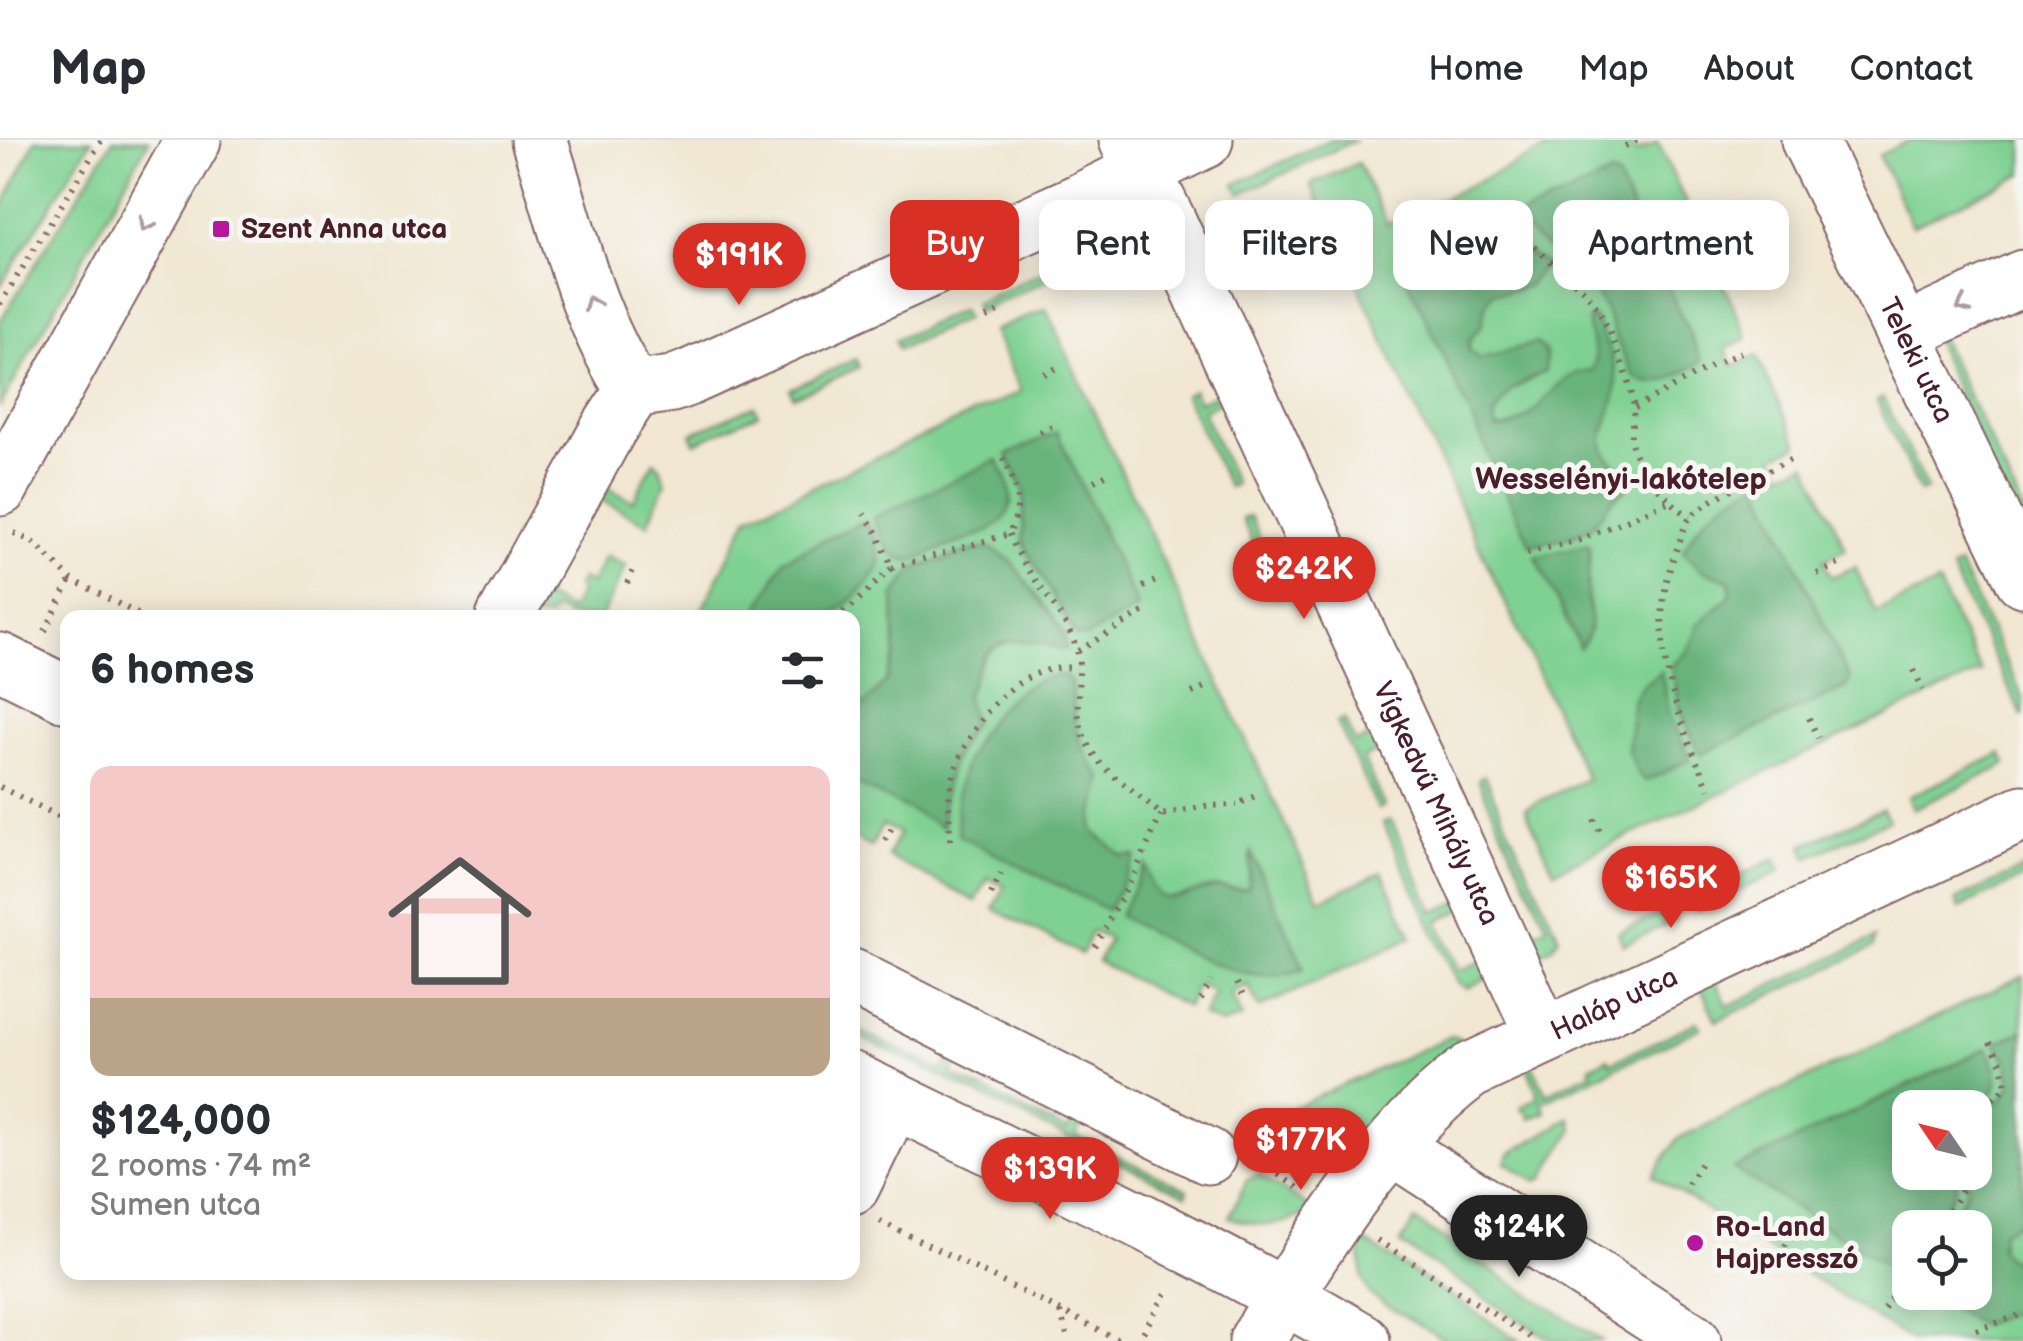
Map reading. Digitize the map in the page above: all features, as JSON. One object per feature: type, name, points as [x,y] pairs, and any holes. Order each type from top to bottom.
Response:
[{"type":"street","points":[[0,488],[193,140]]},
{"type":"street","points":[[539,140],[577,270],[614,356],[634,390]]},
{"type":"street","points":[[508,610],[608,428],[634,390],[688,378],[1134,156],[1205,140]]},
{"type":"street","name":"Teleki utca","points":[[1809,140],[2023,579]]},
{"type":"street","name":"Vígkedvű Mihály utca","points":[[1134,156],[1167,219],[1543,1035]]},
{"type":"street","points":[[1903,333],[2023,278]]},
{"type":"street","points":[[0,661],[60,690]]},
{"type":"street","name":"Haláp utca","points":[[1257,1341],[1350,1198],[1434,1100],[1458,1080],[1543,1035],[2023,814]]},
{"type":"street","points":[[860,981],[1227,1155]]},
{"type":"street","points":[[861,1201],[873,1090],[1154,1225],[1362,1341]]},
{"type":"street","points":[[1393,1148],[1693,1341]]},
{"type":"path","points":[[0,304],[102,140]]},
{"type":"path","points":[[1625,146],[1638,140]]},
{"type":"path","points":[[1533,246],[1568,273],[1597,308],[1629,386],[1634,409],[1634,456],[1668,502],[1690,517]]},
{"type":"path","points":[[986,318],[1001,311]]},
{"type":"path","points":[[1634,409],[1741,352]]},
{"type":"path","points":[[1044,374],[1061,366]]},
{"type":"path","points":[[1040,432],[1054,425]]},
{"type":"path","points":[[846,610],[892,568],[1008,534],[1018,514],[1019,494],[999,452]]},
{"type":"path","points":[[1709,789],[1674,708],[1664,640],[1667,580],[1690,517],[1791,459]]},
{"type":"path","points":[[1094,481],[1111,472]]},
{"type":"path","points":[[1527,552],[1580,540],[1668,502]]},
{"type":"path","points":[[864,514],[892,568]]},
{"type":"path","points":[[0,525],[33,542],[71,579],[130,610]]},
{"type":"path","points":[[1008,534],[1078,651],[1079,716],[1094,755],[1111,776],[1161,815],[1239,803],[1260,794]]},
{"type":"path","points":[[1817,574],[1839,564]]},
{"type":"path","points":[[627,582],[634,570]]},
{"type":"path","points":[[1143,587],[1160,579]]},
{"type":"path","points":[[1078,651],[1146,610]]},
{"type":"path","points":[[950,840],[950,796],[956,766],[986,716],[1008,691],[1034,674],[1078,668]]},
{"type":"path","points":[[1914,670],[1923,690]]},
{"type":"path","points":[[1192,693],[1209,685]]},
{"type":"path","points":[[1809,718],[1818,738]]},
{"type":"path","points":[[0,788],[60,817]]},
{"type":"path","points":[[1095,947],[1161,815]]},
{"type":"path","points":[[1594,819],[1603,838]]},
{"type":"path","points":[[885,840],[895,822]]},
{"type":"path","points":[[991,894],[1001,874]]},
{"type":"path","points":[[1200,1000],[1210,981]]},
{"type":"path","points":[[1237,983],[1245,1000]]},
{"type":"path","points":[[1988,1040],[2002,1064],[2006,1086],[1992,1100]]},
{"type":"path","points":[[1227,1155],[1303,1192]]},
{"type":"path","points":[[1688,1184],[1701,1163]]},
{"type":"path","points":[[861,1201],[1121,1341]]},
{"type":"path","points":[[1785,1246],[1798,1225]]},
{"type":"path","points":[[1366,1233],[1536,1341]]},
{"type":"path","points":[[1884,1308],[1892,1296]]},
{"type":"path","points":[[1060,1311],[1069,1341]]},
{"type":"path","points":[[1976,1330],[2023,1314]]},
{"type":"green space","points":[[35,140],[92,140],[0,286],[0,212]]},
{"type":"green space","points":[[113,140],[149,140],[0,406],[0,321]]},
{"type":"green space","points":[[1330,140],[1356,140],[1240,194],[1235,184]]},
{"type":"green space","points":[[1567,140],[1629,140],[1635,153],[1658,142],[1684,200],[1553,200],[1553,290],[1726,290],[1748,338],[1726,349],[1733,366],[1757,356],[1798,445],[1775,456],[1782,473],[1807,463],[1846,549],[1823,561],[1831,577],[1855,567],[1876,612],[1938,584],[1981,672],[1554,871],[1525,808],[1587,779],[1360,290],[1373,290],[1373,200],[1318,200],[1311,184],[1358,163],[1387,224],[1393,221],[1393,290],[1533,290],[1533,200],[1438,200]]},
{"type":"green space","points":[[1911,140],[2023,140],[2023,174],[1912,226],[1879,155]]},
{"type":"green space","points":[[1610,175],[1618,178],[1628,200],[1555,200]]},
{"type":"green space","points":[[1553,201],[1553,252],[1533,237],[1533,210]]},
{"type":"green space","points":[[1533,256],[1545,264],[1533,280]]},
{"type":"green space","points":[[1039,274],[1039,284],[978,312],[974,304],[1004,290],[1019,290],[1019,283]]},
{"type":"green space","points":[[1412,290],[1517,290],[1492,293],[1482,324],[1469,341],[1469,351],[1480,359],[1536,343],[1546,353],[1545,371],[1512,390],[1494,417],[1497,429],[1524,420],[1565,380],[1592,370],[1595,352],[1588,321],[1593,317],[1609,350],[1616,377],[1603,445],[1616,465],[1632,475],[1627,488],[1592,526],[1577,534],[1531,545]]},
{"type":"green space","points":[[1592,290],[1669,290],[1702,361],[1662,381],[1653,383],[1637,378]]},
{"type":"green space","points":[[1046,309],[1320,900],[1382,872],[1412,937],[1259,1008],[1248,985],[1231,993],[1242,1017],[1222,1025],[1203,1016],[1214,992],[1198,984],[1187,1007],[1098,962],[1109,939],[1092,931],[1081,954],[994,909],[1005,886],[988,878],[976,901],[888,857],[899,833],[882,825],[871,847],[860,842],[860,610],[702,610],[749,516],[1021,392],[993,331]]},
{"type":"green space","points":[[961,310],[965,319],[898,349],[895,340]]},
{"type":"green space","points":[[1939,334],[2023,510],[2023,542],[1936,342]]},
{"type":"green space","points":[[856,359],[859,367],[793,397],[790,389]]},
{"type":"green space","points":[[1193,390],[1199,402],[1225,391],[1228,398],[1203,411],[1235,484],[1228,487],[1185,395]]},
{"type":"green space","points":[[1883,398],[1927,490],[1920,492],[1877,401]]},
{"type":"green space","points":[[754,406],[758,414],[695,443],[691,434]]},
{"type":"green space","points":[[1057,432],[1138,608],[1086,637],[1076,636],[1028,553],[1023,539],[1025,493],[1007,455]]},
{"type":"green space","points":[[997,460],[1011,497],[1002,521],[978,536],[920,558],[902,560],[893,555],[873,518]]},
{"type":"green space","points":[[654,461],[666,482],[648,524],[591,495],[598,483],[633,501]]},
{"type":"green space","points":[[1758,482],[1850,680],[1846,687],[1700,755],[1680,710],[1672,665],[1689,648],[1697,625],[1730,596],[1731,581],[1700,569],[1683,551],[1714,510]]},
{"type":"green space","points":[[1250,516],[1285,594],[1278,597],[1242,519]]},
{"type":"green space","points":[[864,521],[873,534],[881,563],[864,588],[837,610],[758,610],[784,559]]},
{"type":"green space","points":[[1589,544],[1590,624],[1580,648],[1536,557]]},
{"type":"green space","points":[[992,549],[1011,561],[1064,634],[1066,650],[1011,641],[991,649],[983,658],[965,695],[973,722],[949,772],[943,798],[943,827],[860,786],[860,705],[885,682],[895,657],[894,596],[915,568]]},
{"type":"green space","points":[[605,556],[626,566],[604,610],[571,610],[581,590],[577,587],[581,579],[592,583]]},
{"type":"green space","points":[[1959,565],[2023,697],[2023,717],[1951,569]]},
{"type":"green space","points":[[535,592],[571,610],[531,610]]},
{"type":"green space","points":[[1661,671],[1670,714],[1690,760],[1646,781],[1628,752],[1633,701],[1641,687]]},
{"type":"green space","points":[[1064,675],[1071,682],[1082,744],[1102,778],[1093,831],[1122,856],[1136,856],[1108,910],[959,835],[956,808],[960,780],[984,727],[1011,697],[1027,686]]},
{"type":"green space","points":[[1344,719],[1355,743],[1382,732],[1388,746],[1363,759],[1384,806],[1378,809],[1337,722]]},
{"type":"green space","points":[[2001,754],[2006,765],[1913,809],[1908,797]]},
{"type":"green space","points":[[1484,775],[1559,937],[1552,947],[1528,959],[1520,940],[1547,926],[1478,779]]},
{"type":"green space","points":[[1883,809],[1889,820],[1808,858],[1803,846]]},
{"type":"green space","points":[[1391,820],[1434,912],[1460,901],[1464,909],[1438,921],[1460,970],[1487,960],[1493,975],[1467,988],[1458,983],[1383,823]]},
{"type":"green space","points":[[1251,853],[1304,968],[1282,975],[1234,970],[1185,951],[1119,916],[1146,865],[1151,885],[1161,897],[1177,897],[1216,887],[1248,888]]},
{"type":"green space","points":[[1775,859],[1781,871],[1696,911],[1691,899]]},
{"type":"green space","points":[[2023,869],[2023,878],[1960,908],[1956,900]]},
{"type":"green space","points":[[1671,909],[1676,920],[1623,945],[1618,933]]},
{"type":"green space","points":[[1875,938],[1873,948],[1716,1021],[1700,985],[1714,978],[1728,1006]]},
{"type":"green space","points":[[2023,976],[2023,1341],[1912,1341],[1653,1176],[1677,1139]]},
{"type":"green space","points":[[1697,1022],[1701,1028],[1542,1102],[1546,1112],[1530,1119],[1521,1107],[1539,1097],[1526,1065],[1531,1062],[1546,1094],[1592,1072],[1590,1067],[1608,1058],[1611,1063]]},
{"type":"green space","points":[[860,1031],[942,1071],[955,1048],[963,1051],[951,1075],[1067,1131],[1079,1110],[1086,1113],[1076,1136],[1188,1190],[1186,1195],[860,1037]]},
{"type":"green space","points":[[2023,1031],[2023,1220],[2002,1232],[2000,1249],[2007,1258],[2023,1263],[2023,1309],[1980,1325],[1956,1310],[1992,1310],[1992,1210],[1955,1210],[1966,1190],[1992,1190],[1992,1107],[2001,1101],[2012,1084],[2008,1062],[1996,1043]]},
{"type":"green space","points":[[1451,1036],[1460,1039],[1467,1052],[1341,1176],[1276,1136],[1274,1131],[1292,1108]]},
{"type":"green space","points":[[1987,1048],[1996,1070],[1992,1092],[1899,1090]]},
{"type":"green space","points":[[1892,1093],[1892,1190],[1954,1190],[1944,1210],[1892,1210],[1892,1269],[1734,1169]]},
{"type":"green space","points":[[1570,1118],[1573,1130],[1543,1178],[1536,1181],[1506,1162],[1510,1154]]},
{"type":"green space","points":[[1259,1175],[1312,1209],[1292,1220],[1272,1224],[1229,1217],[1247,1180]]},
{"type":"green space","points":[[1415,1221],[1602,1341],[1553,1341],[1400,1244]]},
{"type":"green space","points":[[1358,1237],[1520,1341],[1446,1341],[1381,1302],[1370,1294],[1363,1280]]},
{"type":"place","name":"Szent Anna utca","points":[[221,229]]},
{"type":"place","name":"Ro-Land Hajpresszó","points":[[1695,1243]]},
{"type":"district","name":"Wesselényi-lakótelep","points":[[1621,480]]}]
